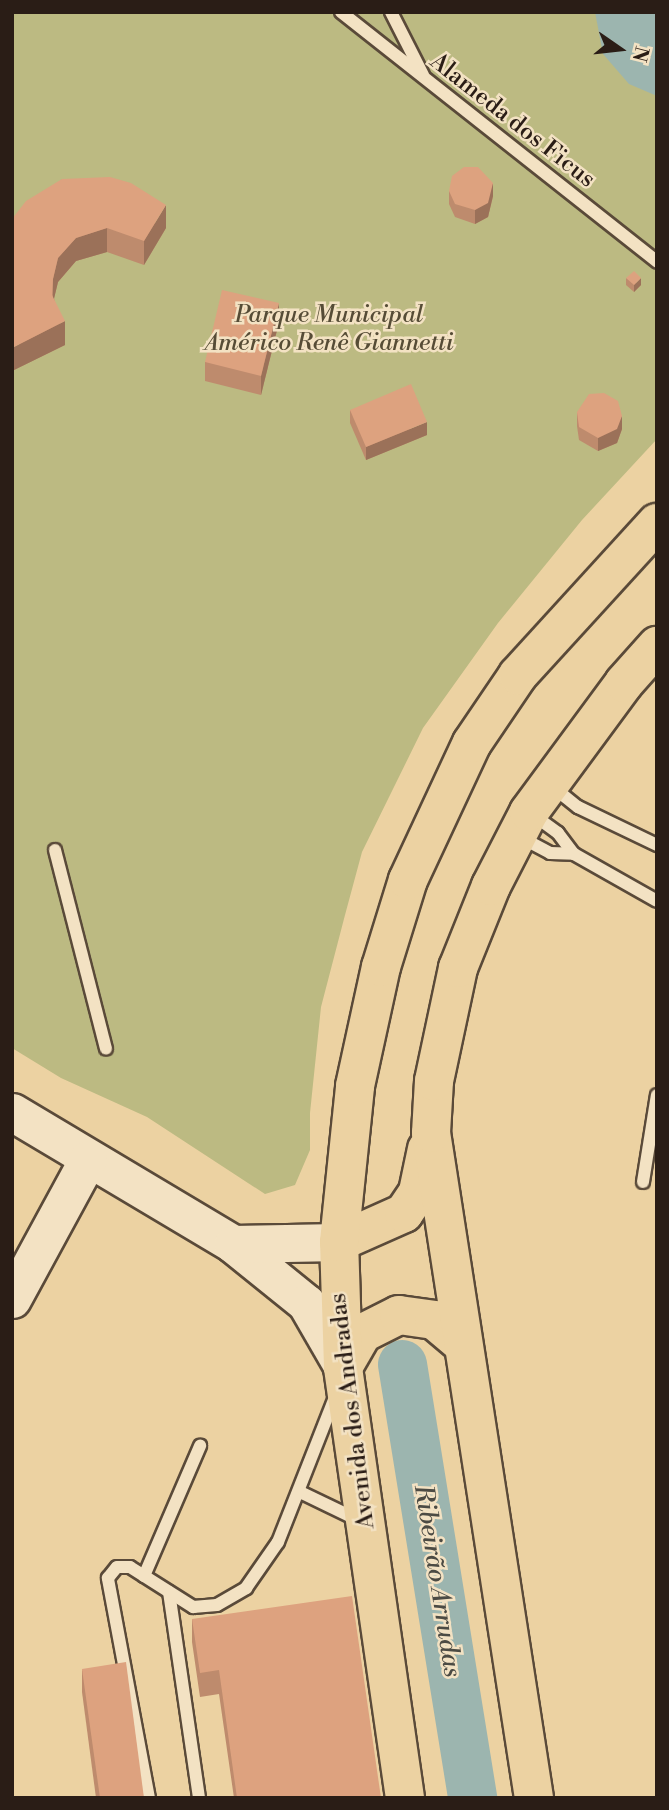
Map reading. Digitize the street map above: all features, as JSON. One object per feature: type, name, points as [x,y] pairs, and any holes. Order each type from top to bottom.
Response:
[{"type":"main road","name":"Avenida dos Andradas","points":[[405,1798],[344,1371],[339,1242],[355,1086],[381,967],[408,880],[472,743],[517,675],[657,523]]},
{"type":"main road","points":[[339,1242],[404,1213],[418,1192],[431,1133],[434,1081],[458,968],[532,811],[657,646]]},
{"type":"main road","points":[[431,1133],[534,1798]]},
{"type":"main road","points":[[344,1371],[363,1333],[398,1315],[433,1321],[463,1344]]},
{"type":"street","points":[[12,1112],[233,1244],[306,1303],[344,1371]]},
{"type":"street","points":[[12,1299],[88,1159]]},
{"type":"street","points":[[233,1244],[339,1242]]},
{"type":"lane","name":"Alameda dos Ficus","points":[[341,12],[657,262]]},
{"type":"lane","points":[[391,12],[425,78]]},
{"type":"lane","points":[[532,811],[578,807],[657,845]]},
{"type":"lane","points":[[532,811],[550,853],[574,854]]},
{"type":"lane","points":[[532,811],[558,833],[574,854],[657,901]]},
{"type":"lane","points":[[55,850],[106,1049]]},
{"type":"lane","points":[[643,1182],[657,1095]]},
{"type":"lane","points":[[149,1798],[108,1578],[117,1567],[130,1567],[193,1607],[217,1605],[246,1588],[278,1542],[300,1492],[320,1430],[344,1371]]},
{"type":"lane","points":[[144,1576],[200,1446]]},
{"type":"lane","points":[[300,1492],[366,1524]]},
{"type":"lane","points":[[169,1592],[200,1798]]},
{"type":"green space","name":"Parque Municipal Américo Renê Giannetti","points":[[12,12],[657,12],[657,439],[582,520],[498,623],[423,728],[362,852],[345,915],[321,1007],[310,1113],[310,1150],[295,1185],[265,1194],[147,1117],[61,1078],[12,1048]]},
{"type":"water","points":[[595,12],[657,12],[657,96],[629,84],[603,54]]},
{"type":"building","points":[[464,167],[478,167],[493,183],[488,203],[475,210],[455,204],[449,191],[452,176]]},
{"type":"building","points":[[110,177],[131,183],[166,205],[144,241],[107,228],[76,238],[58,258],[53,279],[52,295],[65,321],[12,348],[12,219],[26,201],[62,179]]},
{"type":"building","points":[[634,271],[641,278],[634,285],[626,278]]},
{"type":"building","points":[[222,290],[279,303],[261,376],[205,362]]},
{"type":"building","points":[[411,384],[427,422],[366,447],[350,410]]},
{"type":"building","points":[[604,393],[618,401],[622,416],[617,429],[598,438],[579,427],[577,412],[589,394]]},
{"type":"building","points":[[352,1596],[381,1798],[237,1798],[219,1670],[200,1673],[192,1619]]},
{"type":"building","points":[[126,1662],[144,1798],[100,1798],[82,1669]]},
{"type":"waterway","name":"Ribeirão Arrudas","points":[[402,1364],[472,1798]]}]
